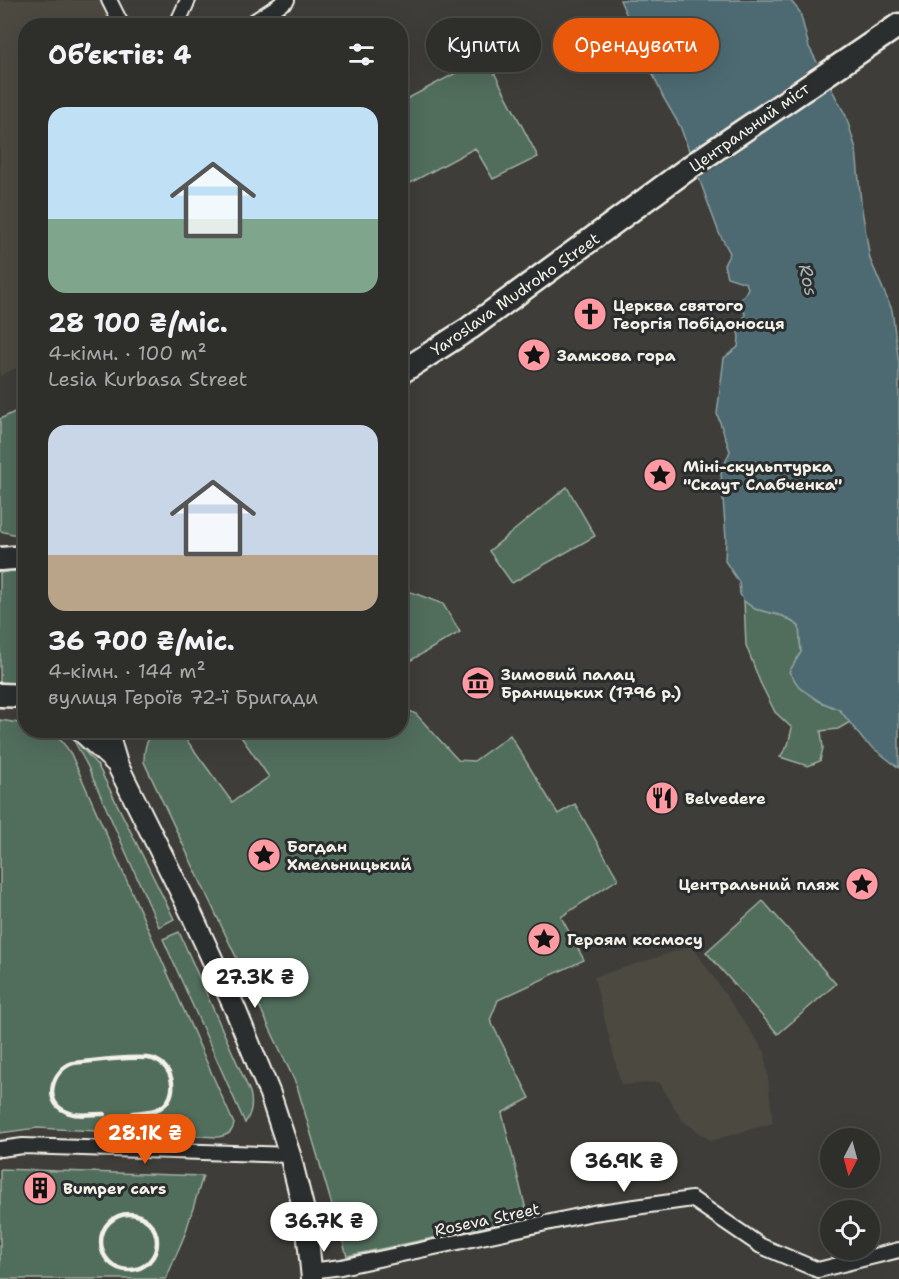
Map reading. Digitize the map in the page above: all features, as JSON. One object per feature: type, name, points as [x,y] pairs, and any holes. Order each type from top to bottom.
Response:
[{"type":"main road","name":"Центральний міст","points":[[629,213],[716,149],[899,25]]},
{"type":"main road","name":"Yaroslava Mudroho Street","points":[[408,368],[470,328],[629,213]]},
{"type":"main road","points":[[0,695],[18,696]]},
{"type":"main road","points":[[89,738],[117,764]]},
{"type":"main road","points":[[109,738],[117,764],[192,915],[236,1011],[270,1094],[290,1155],[306,1219],[312,1275]]},
{"type":"street","points":[[109,0],[118,18]]},
{"type":"street","points":[[180,18],[188,0]]},
{"type":"street","points":[[259,18],[287,0]]},
{"type":"street","points":[[0,1149],[24,1146],[290,1155]]},
{"type":"street","name":"Roseva Street","points":[[312,1275],[593,1213],[692,1199],[761,1246],[818,1270],[899,1250]]},
{"type":"shaded area","points":[[0,0],[102,0],[110,18],[18,18],[18,367],[0,376]]},
{"type":"shaded area","points":[[692,946],[765,1052],[773,1123],[711,1141],[682,1120],[659,1082],[621,1085],[594,977]]},
{"type":"green space","points":[[458,72],[494,72],[538,157],[493,179],[475,148],[408,184],[408,98]]},
{"type":"green space","points":[[18,410],[18,535],[0,531],[0,419]]},
{"type":"green space","points":[[567,487],[595,536],[512,583],[489,551]]},
{"type":"green space","points":[[18,571],[17,684],[0,682],[0,573]]},
{"type":"green space","points":[[408,593],[443,604],[460,632],[408,662]]},
{"type":"green space","points":[[744,601],[755,609],[783,616],[799,626],[801,652],[819,701],[840,710],[850,722],[838,729],[821,731],[823,748],[820,761],[808,766],[780,757],[788,745],[792,728],[775,712],[760,682],[746,645]]},
{"type":"green space","points":[[408,710],[416,714],[458,760],[474,761],[510,735],[558,814],[575,804],[618,879],[561,917],[584,960],[498,1000],[490,1020],[530,1098],[502,1113],[528,1218],[347,1256],[297,1086],[144,762],[144,752],[150,738],[185,738],[232,802],[269,777],[242,738],[408,738]]},
{"type":"green space","points":[[0,720],[18,723],[18,738],[58,738],[71,754],[234,1124],[231,1132],[218,1137],[37,1128],[0,1133]]},
{"type":"green space","points":[[73,738],[98,766],[174,919],[159,927],[88,767]]},
{"type":"green space","points":[[763,901],[836,984],[778,1034],[706,952]]},
{"type":"green space","points":[[179,932],[250,1092],[251,1108],[245,1123],[163,939]]},
{"type":"green space","points":[[0,1170],[203,1176],[185,1234],[166,1279],[0,1279]]},
{"type":"water","name":"Ros","points":[[620,0],[790,0],[800,12],[809,47],[846,116],[856,149],[861,203],[870,259],[892,310],[899,364],[899,768],[864,741],[840,710],[819,701],[800,688],[789,672],[801,652],[799,626],[783,616],[755,609],[744,601],[740,594],[739,582],[725,561],[726,538],[721,473],[730,451],[717,414],[724,358],[738,347],[737,327],[743,324],[745,313],[740,308],[739,300],[748,288],[746,283],[727,277],[724,265],[730,253],[719,233],[680,126],[652,72],[719,72],[719,18],[628,18]]},
{"type":"pier","points":[[820,61],[832,84],[697,180],[687,154]]},
{"type":"railway","points":[[104,1114],[74,1114],[58,1106],[52,1093],[53,1086],[56,1078],[66,1066],[73,1063],[126,1058],[147,1058],[160,1063],[170,1074],[172,1082],[170,1096],[160,1108],[133,1113]]},
{"type":"railway","points":[[123,1214],[135,1214],[145,1218],[153,1226],[157,1242],[153,1258],[145,1266],[135,1270],[123,1270],[113,1266],[105,1258],[101,1248],[101,1236],[105,1226],[113,1218],[123,1214]]},
{"type":"place","name":"Церква святого Георгія Побідоносця","points":[[590,314]]},
{"type":"place","name":"Замкова гора","points":[[534,355]]},
{"type":"place","name":"Міні-скульптурка \"Скаут Слабченка\"","points":[[660,475]]},
{"type":"place","name":"Зимовий палац Браницьких (1796 р.)","points":[[478,683]]},
{"type":"place","name":"Belvedere","points":[[662,798]]},
{"type":"place","name":"Богдан Хмельницький","points":[[264,855]]},
{"type":"place","name":"Центральний пляж","points":[[862,884]]},
{"type":"place","name":"Героям космосу","points":[[544,939]]},
{"type":"place","name":"Bumper cars","points":[[40,1188]]}]
